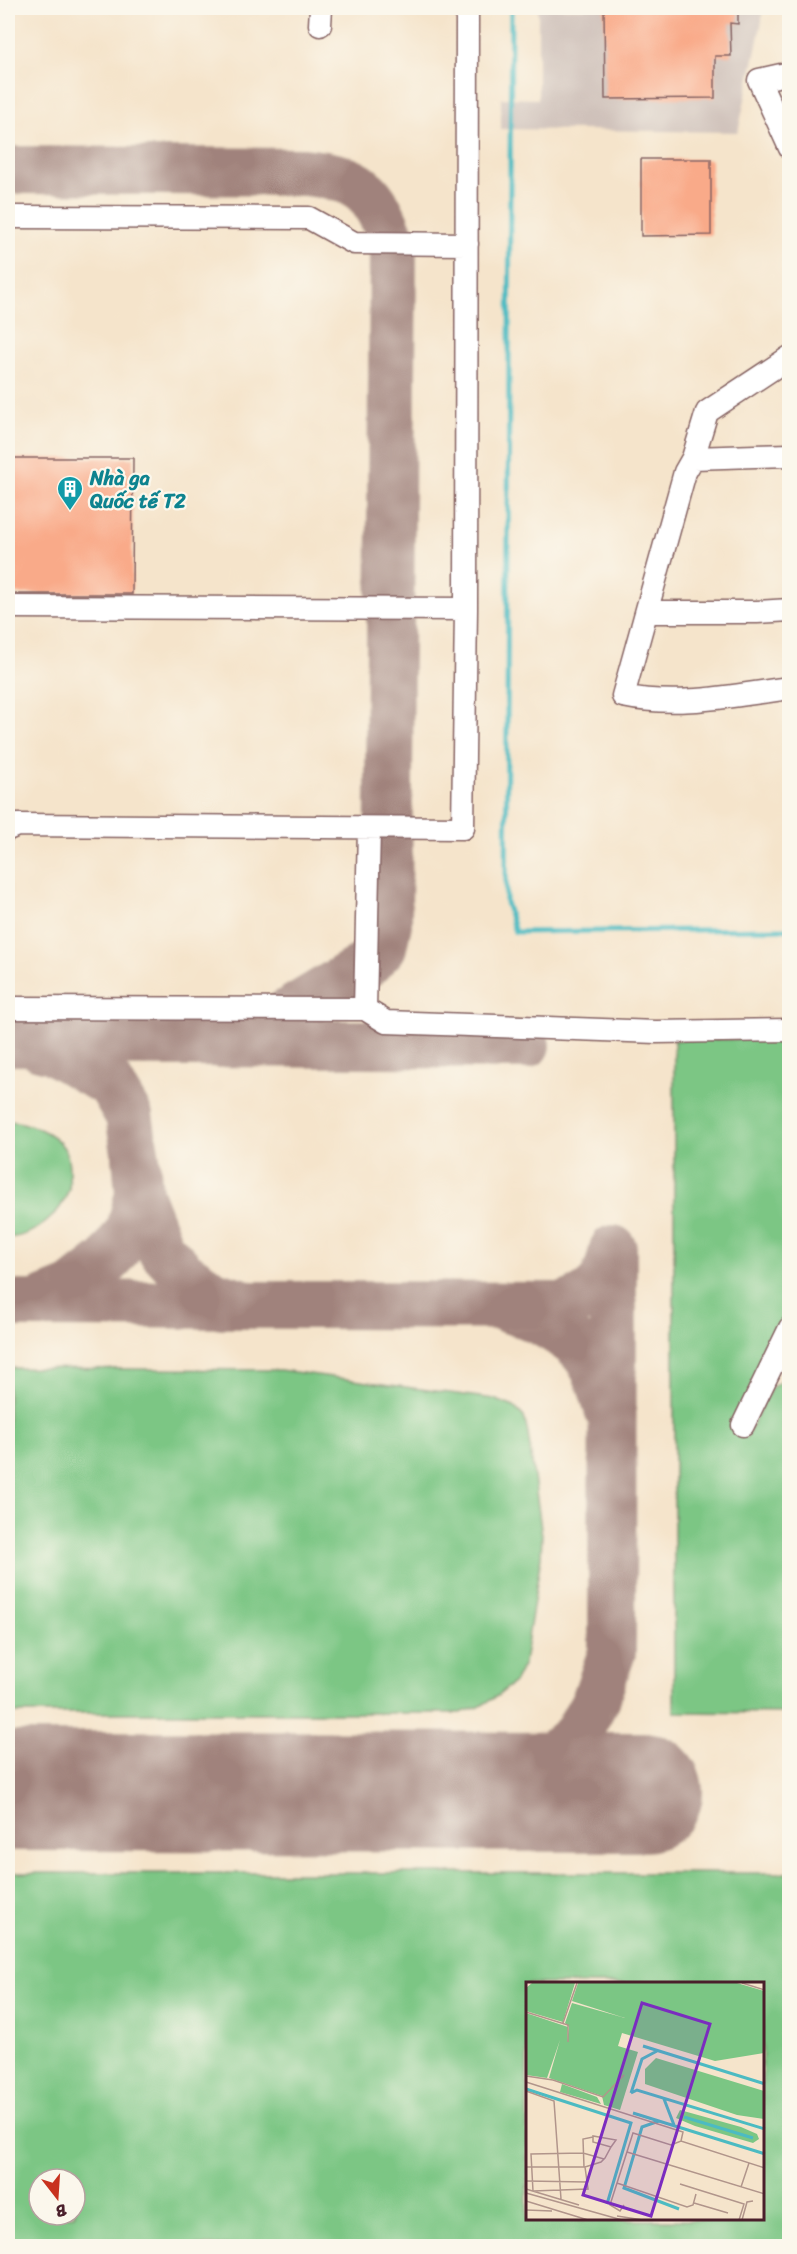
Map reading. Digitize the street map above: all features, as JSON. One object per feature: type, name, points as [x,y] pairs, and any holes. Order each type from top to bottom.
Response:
[{"type":"street","points":[[8,829],[17,825],[463,828],[468,8]]},
{"type":"street","points":[[789,73],[759,80],[789,148]]},
{"type":"street","points":[[8,217],[309,218],[354,243],[467,244]]},
{"type":"street","points":[[789,357],[707,412],[693,458],[685,472],[623,696],[646,701],[672,702],[789,688]]},
{"type":"street","points":[[693,458],[789,455]]},
{"type":"street","points":[[8,607],[466,609]]},
{"type":"street","points":[[646,612],[789,610]]},
{"type":"street","points":[[365,1009],[369,828]]},
{"type":"street","points":[[8,1008],[365,1009],[386,1022],[656,1032],[789,1030]]},
{"type":"street","points":[[743,1425],[789,1328]]},
{"type":"shaded area","points":[[538,8],[762,8],[762,21],[738,132],[501,129],[501,98],[538,99]]},
{"type":"green space","points":[[789,1038],[789,1311],[731,1430],[746,1438],[771,1388],[789,1376],[789,1713],[674,1712],[674,1040]]},
{"type":"green space","points":[[8,1121],[39,1128],[59,1142],[64,1148],[69,1165],[69,1189],[60,1207],[46,1222],[28,1233],[8,1238]]},
{"type":"green space","points":[[8,1368],[280,1370],[494,1399],[514,1407],[524,1417],[528,1434],[542,1535],[541,1557],[524,1663],[515,1681],[499,1695],[479,1707],[460,1713],[8,1713]]},
{"type":"green space","points":[[8,1873],[789,1873],[789,2246],[8,2246]]},
{"type":"building","points":[[604,8],[738,8],[738,24],[730,23],[731,56],[715,56],[715,98],[605,99]]},
{"type":"building","points":[[641,159],[711,159],[711,235],[641,236]]},
{"type":"building","name":"Nhà ga Quốc tế T2","points":[[8,458],[133,458],[132,594],[8,594]]},
{"type":"waterway","points":[[511,8],[506,902],[515,932],[790,929]]},
{"type":"taxiway","points":[[8,170],[304,172],[340,178],[363,190],[371,198],[379,210],[393,243],[388,924],[383,947],[366,965],[255,1032],[239,1040],[219,1044]]},
{"type":"taxiway","points":[[8,1042],[526,1045]]},
{"type":"taxiway","points":[[40,1047],[52,1050],[111,1085],[129,1116],[139,1194],[160,1248],[183,1273],[214,1294],[238,1301]]},
{"type":"taxiway","points":[[38,1303],[72,1289],[109,1260],[130,1229],[139,1194]]},
{"type":"taxiway","points":[[8,1304],[564,1306],[585,1297],[599,1286],[607,1271],[613,1249]]},
{"type":"taxiway","points":[[472,1792],[514,1779],[544,1762],[576,1735],[595,1701],[612,1652],[613,1253]]},
{"type":"taxiway","points":[[509,1310],[552,1328],[580,1349],[594,1369],[608,1409]]},
{"type":"runway","points":[[8,1791],[643,1792]]},
{"type":"place","name":"Nhà ga Quốc tế T2","points":[[70,512]]}]
